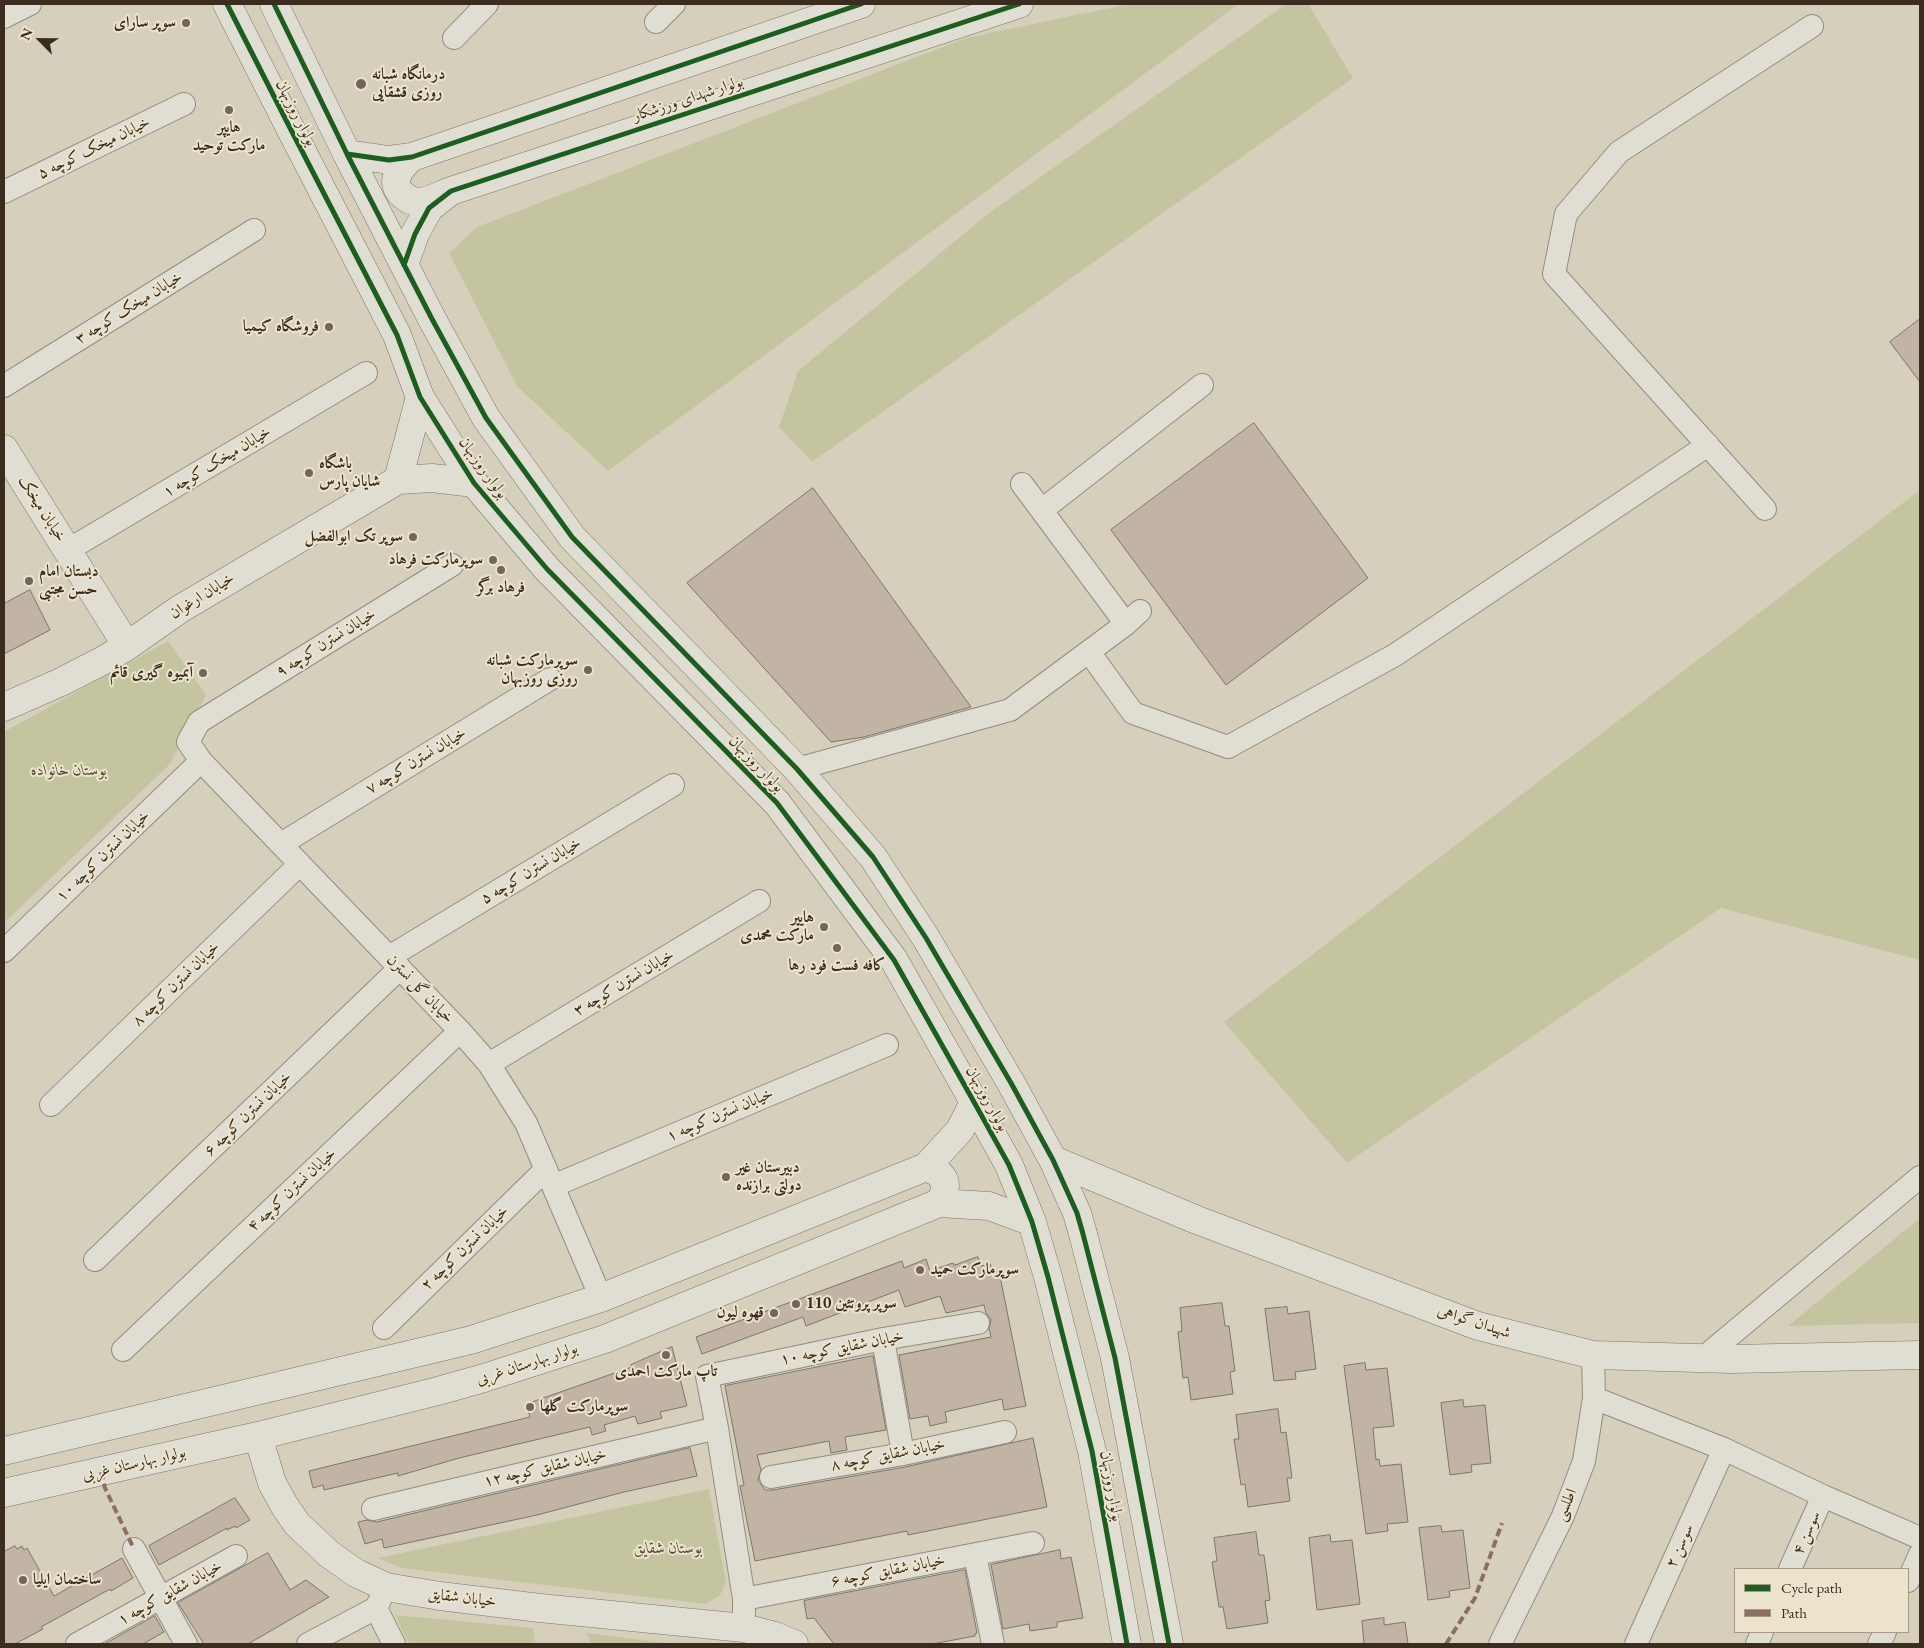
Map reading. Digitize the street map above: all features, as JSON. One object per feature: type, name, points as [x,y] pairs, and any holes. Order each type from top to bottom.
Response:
[{"type":"main road","name":"بولوار روزبهان","points":[[227,4],[397,335],[420,397],[474,483],[547,569],[777,803],[894,960],[1009,1165],[1032,1222],[1092,1450],[1127,1644]]},
{"type":"main road","name":"بولوار روزبهان","points":[[274,4],[347,154],[486,418],[572,537],[798,769],[873,857],[926,938],[990,1043],[1052,1160],[1077,1213],[1114,1358],[1169,1644]]},
{"type":"main road","name":"بولوار شهدای ورزشکار","points":[[347,154],[389,160],[412,157],[861,4]]},
{"type":"main road","name":"بولوار شهدای ورزشکار","points":[[404,265],[415,234],[429,208],[452,191],[1019,4]]},
{"type":"main road","points":[[412,157],[399,169],[396,187],[400,193],[415,202],[424,201],[452,191]]},
{"type":"main road","points":[[420,397],[398,480],[432,478],[474,483]]},
{"type":"main road","name":"خیابان میخک","points":[[4,450],[127,646]]},
{"type":"main road","name":"خیابان ارغوان","points":[[4,707],[61,682],[127,646],[180,609],[398,480]]},
{"type":"main road","points":[[4,1451],[471,1340],[601,1298],[926,1167],[960,1130],[974,1102]]},
{"type":"main road","name":"شهیدان گواهی","points":[[1052,1160],[1197,1220],[1478,1326],[1593,1355],[1703,1358],[1920,1355]]},
{"type":"main road","points":[[926,1167],[937,1171],[944,1181],[945,1193],[939,1203]]},
{"type":"main road","name":"بولوار بهارستان غربی","points":[[4,1493],[258,1436],[438,1391],[605,1339],[939,1203],[990,1206],[1032,1222]]},
{"type":"main road","name":"خیابان شقایق","points":[[258,1436],[272,1484],[296,1524],[329,1554],[356,1573],[381,1598],[440,1596],[744,1628],[775,1636],[794,1644]]},
{"type":"main road","points":[[1092,1450],[1131,1440]]},
{"type":"street","points":[[4,16],[30,4]]},
{"type":"street","points":[[454,38],[487,4]]},
{"type":"street","points":[[656,22],[674,4]]},
{"type":"street","points":[[1765,509],[1554,274],[1566,214],[1619,152],[1812,26]]},
{"type":"street","name":"خیابان میخک کوچه ۵","points":[[4,192],[184,104]]},
{"type":"street","name":"خیابان میخک کوچه ۳","points":[[4,386],[254,230]]},
{"type":"street","name":"خیابان میخک کوچه ۱","points":[[68,550],[366,374]]},
{"type":"street","points":[[1042,510],[1202,385]]},
{"type":"street","points":[[1089,652],[1133,714],[1228,747],[1396,654],[1708,445]]},
{"type":"street","points":[[798,769],[1010,710],[1133,618],[1022,484]]},
{"type":"street","name":"خیابان نسترن کوچه ۹","points":[[199,722],[452,565]]},
{"type":"street","name":"خیابان نسترن کوچه ۷","points":[[281,844],[550,679]]},
{"type":"street","name":"خیابان گل نسترن","points":[[199,722],[188,742],[201,761],[460,1031],[488,1064],[526,1123],[601,1298]]},
{"type":"street","name":"خیابان نسترن کوچه ۱۰","points":[[4,951],[201,761]]},
{"type":"street","name":"خیابان نسترن کوچه ۵","points":[[395,963],[672,786]]},
{"type":"street","name":"خیابان نسترن کوچه ۸","points":[[51,1105],[300,864]]},
{"type":"street","name":"خیابان نسترن کوچه ۳","points":[[488,1064],[759,902]]},
{"type":"street","name":"خیابان نسترن کوچه ۶","points":[[95,1260],[395,963]]},
{"type":"street","name":"خیابان نسترن کوچه ۴","points":[[123,1350],[460,1031]]},
{"type":"street","name":"خیابان نسترن کوچه ۱","points":[[549,1177],[887,1045]]},
{"type":"street","name":"خیابان نسترن کوچه ۲","points":[[384,1328],[549,1177]]},
{"type":"street","points":[[1703,1358],[1920,1177]]},
{"type":"street","name":"خیابان شقایق کوچه ۱۰","points":[[717,1428],[707,1376],[883,1339],[978,1323]]},
{"type":"street","points":[[883,1339],[903,1454]]},
{"type":"street","name":"اطلسی","points":[[1505,1643],[1563,1516],[1584,1461],[1594,1398],[1593,1355]]},
{"type":"street","points":[[1594,1398],[1724,1448],[1823,1496],[1920,1538]]},
{"type":"street","points":[[717,1428],[744,1599],[744,1628]]},
{"type":"street","name":"خیابان شقایق کوچه ۱۲","points":[[373,1509],[717,1428]]},
{"type":"street","name":"خیابان شقایق کوچه ۸","points":[[771,1477],[903,1454],[1004,1432]]},
{"type":"street","name":"سوسن ۲","points":[[1636,1644],[1724,1448]]},
{"type":"street","name":"سوسن ۴","points":[[1790,1568],[1823,1496]]},
{"type":"street","name":"خیابان شقایق کوچه ۶","points":[[744,1599],[1033,1543]]},
{"type":"street","points":[[134,1549],[186,1644]]},
{"type":"street","points":[[1909,1579],[1920,1554]]},
{"type":"street","points":[[975,1555],[993,1644]]},
{"type":"street","name":"خیابان شقایق کوچه ۱","points":[[77,1644],[236,1556]]},
{"type":"street","points":[[308,1644],[381,1598],[394,1644]]},
{"type":"green space","points":[[1129,4],[1239,4],[608,471],[517,386],[449,253],[477,227],[966,38]]},
{"type":"green space","points":[[1286,4],[1308,4],[1353,78],[812,462],[779,427],[798,371],[989,213]]},
{"type":"green space","points":[[1920,490],[1920,960],[1721,908],[1347,1163],[1224,1022]]},
{"type":"green space","name":"بوستان خانواده","points":[[168,641],[206,695],[170,764],[4,923],[4,732]]},
{"type":"green space","points":[[1920,1218],[1920,1323],[1788,1326]]},
{"type":"green space","name":"بوستان شقایق","points":[[709,1489],[726,1583],[720,1595],[706,1604],[401,1568],[378,1558]]},
{"type":"green space","points":[[395,1615],[533,1628],[535,1641],[528,1644],[409,1644]]},
{"type":"green space","points":[[586,1633],[674,1644],[591,1644]]},
{"type":"building","points":[[1920,319],[1920,382],[1890,342]]},
{"type":"building","points":[[1254,423],[1368,578],[1226,685],[1111,530]]},
{"type":"building","points":[[813,488],[971,707],[864,737],[831,742],[687,583]]},
{"type":"building","points":[[30,590],[50,630],[4,654],[4,604]]},
{"type":"building","points":[[978,1257],[981,1266],[990,1264],[993,1273],[999,1271],[1026,1406],[1004,1410],[1002,1399],[945,1412],[947,1422],[930,1426],[928,1416],[910,1419],[899,1355],[991,1337],[989,1329],[991,1320],[986,1313],[984,1305],[946,1313],[940,1296],[905,1307],[899,1290],[806,1326],[803,1317],[702,1354],[696,1337],[902,1261],[904,1268],[926,1259],[930,1271]]},
{"type":"building","points":[[1222,1303],[1225,1326],[1229,1326],[1235,1371],[1230,1372],[1233,1394],[1191,1400],[1188,1377],[1183,1378],[1178,1332],[1182,1331],[1180,1308]]},
{"type":"building","points":[[1287,1307],[1288,1314],[1309,1311],[1316,1369],[1295,1372],[1296,1379],[1274,1381],[1265,1309]]},
{"type":"building","points":[[672,1347],[687,1406],[660,1412],[662,1418],[638,1424],[635,1416],[604,1425],[606,1431],[592,1435],[590,1427],[459,1458],[398,1476],[398,1473],[324,1490],[323,1485],[313,1488],[309,1471],[530,1417],[526,1404],[632,1367],[631,1365]]},
{"type":"building","points":[[873,1356],[886,1430],[845,1437],[847,1450],[831,1453],[829,1441],[757,1455],[761,1470],[758,1480],[765,1490],[905,1467],[1033,1438],[1047,1507],[908,1535],[907,1531],[755,1561],[740,1486],[744,1485],[725,1386]]},
{"type":"building","points":[[1365,1363],[1366,1370],[1387,1368],[1394,1426],[1373,1428],[1376,1460],[1379,1459],[1380,1466],[1401,1464],[1408,1522],[1387,1524],[1388,1531],[1366,1534],[1344,1366]]},
{"type":"building","points":[[1463,1400],[1464,1407],[1485,1405],[1491,1463],[1471,1465],[1472,1472],[1450,1475],[1441,1403]]},
{"type":"building","points":[[1278,1409],[1281,1433],[1286,1432],[1292,1478],[1287,1478],[1290,1501],[1248,1507],[1245,1484],[1241,1485],[1234,1439],[1239,1439],[1236,1415]]},
{"type":"building","points":[[690,1448],[697,1476],[624,1492],[537,1515],[384,1548],[382,1539],[365,1544],[358,1522],[367,1520],[376,1522]]},
{"type":"building","points":[[235,1498],[250,1520],[236,1528],[235,1526],[227,1530],[227,1528],[159,1565],[149,1546]]},
{"type":"building","points":[[1441,1526],[1442,1532],[1463,1530],[1470,1588],[1449,1591],[1450,1597],[1428,1600],[1419,1528]]},
{"type":"building","points":[[1256,1532],[1259,1555],[1264,1555],[1270,1600],[1265,1601],[1268,1623],[1227,1629],[1223,1607],[1219,1607],[1212,1562],[1217,1561],[1214,1538]]},
{"type":"building","points":[[1330,1535],[1331,1542],[1352,1540],[1360,1604],[1317,1610],[1309,1538]]},
{"type":"building","points":[[15,1546],[17,1549],[22,1546],[24,1550],[27,1548],[54,1596],[122,1558],[133,1578],[41,1627],[43,1629],[15,1644],[4,1644],[4,1552]]},
{"type":"building","points":[[1060,1550],[1061,1559],[1071,1557],[1083,1618],[1057,1622],[1057,1627],[1030,1631],[1029,1624],[1003,1629],[991,1565]]},
{"type":"building","points":[[268,1553],[290,1590],[306,1580],[329,1597],[248,1644],[204,1644],[178,1603]]},
{"type":"building","points":[[965,1570],[977,1633],[975,1636],[932,1644],[834,1644],[814,1618],[807,1619],[804,1601]]},
{"type":"building","points":[[155,1616],[164,1632],[143,1644],[105,1644]]},
{"type":"building","points":[[1384,1618],[1384,1625],[1405,1622],[1408,1644],[1364,1644],[1362,1621]]},
{"type":"marked path","points":[[101,1472],[105,1488],[134,1549]]},
{"type":"marked path","points":[[1446,1644],[1475,1598],[1502,1523]]},
{"type":"cycle path","points":[[227,4],[397,335],[420,397],[474,483],[547,569],[777,803],[894,960],[1009,1165],[1032,1222],[1048,1277],[1092,1451],[1127,1644]]},
{"type":"cycle path","points":[[274,4],[347,154],[432,319],[486,418],[572,537],[797,769],[873,857],[926,938],[1011,1083],[1053,1160],[1077,1213],[1083,1234],[1115,1358],[1169,1644]]},
{"type":"cycle path","points":[[347,154],[389,160],[412,157],[861,4]]},
{"type":"cycle path","points":[[404,265],[415,234],[429,208],[451,191],[1019,4]]},
{"type":"place","name":"سوپر سارای","points":[[186,23]]},
{"type":"place","name":"درمانگاه شبانه روزی قشقایی","points":[[361,84]]},
{"type":"place","name":"هایپر مارکت توحید","points":[[229,110]]},
{"type":"place","name":"فروشگاه کیمیا","points":[[329,327]]},
{"type":"place","name":"باشگاه شایان پارس","points":[[309,473]]},
{"type":"place","name":"سوپر تک ابوالفضل","points":[[413,537]]},
{"type":"place","name":"سوپرمارکت فرهاد","points":[[493,560]]},
{"type":"place","name":"فرهاد برگر","points":[[501,570]]},
{"type":"place","name":"دبستان امام حسن مجتبی","points":[[29,581]]},
{"type":"place","name":"سوپرمارکت شبانه روزی روزبهان","points":[[588,670]]},
{"type":"place","name":"آبمیوه گیری قائم","points":[[203,673]]},
{"type":"place","name":"هایپر مارکت محمدی","points":[[824,927]]},
{"type":"place","name":"کافه فست فود رها","points":[[837,948]]},
{"type":"place","name":"دبیرستان غیر دولتی برازنده","points":[[726,1177]]},
{"type":"place","name":"سوپرمارکت حمید","points":[[920,1270]]},
{"type":"place","name":"سوپر پروتئین 110","points":[[796,1304]]},
{"type":"place","name":"قهوه لیون","points":[[774,1313]]},
{"type":"place","name":"تاپ مارکت احمدی","points":[[666,1355]]},
{"type":"place","name":"سوپرمارکت گلها","points":[[530,1407]]},
{"type":"place","name":"ساختمان ایلیا","points":[[23,1580]]}]
